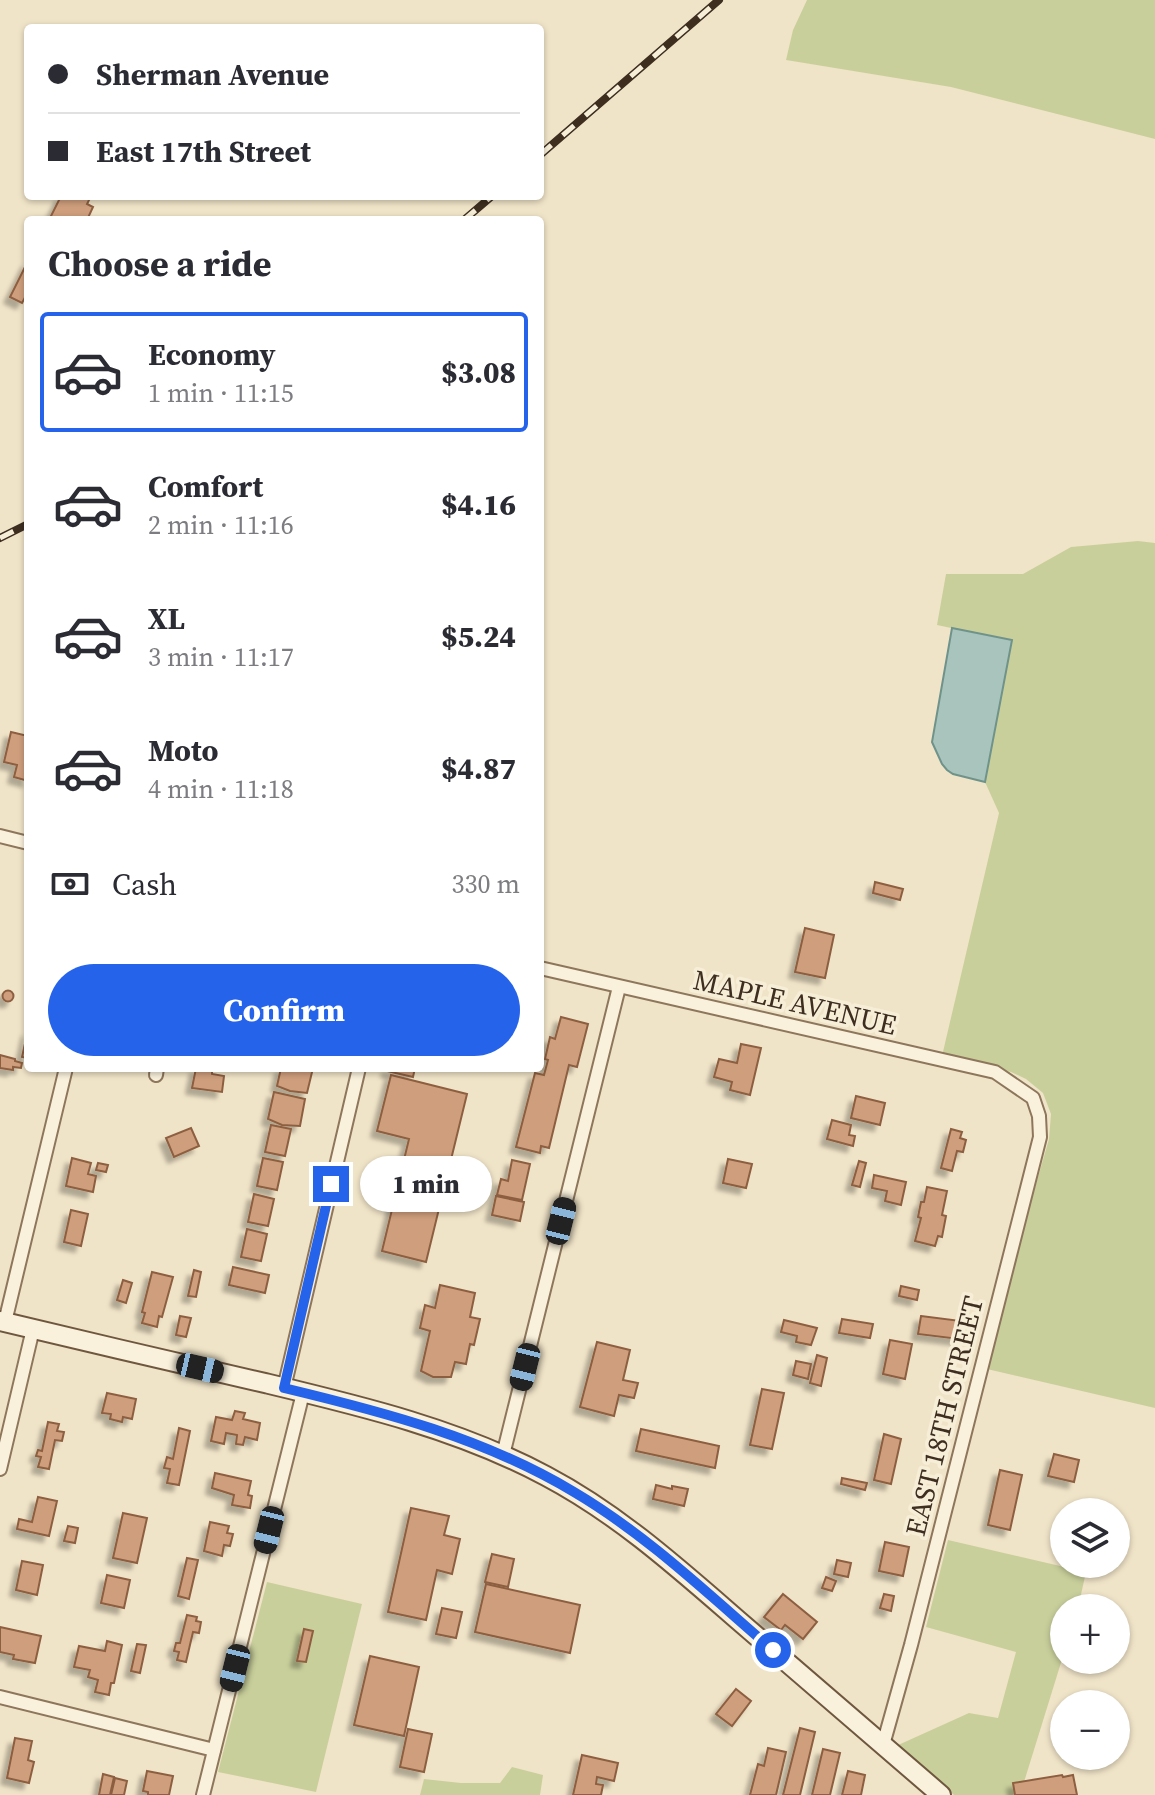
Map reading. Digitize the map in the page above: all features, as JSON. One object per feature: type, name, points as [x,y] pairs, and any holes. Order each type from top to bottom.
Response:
[{"type":"street","points":[[0,836],[24,842]]},
{"type":"street","name":"MAPLE AVENUE","points":[[544,969],[995,1072],[1033,1098]]},
{"type":"street","points":[[503,1455],[619,987]]},
{"type":"street","points":[[65,1072],[2,1321],[397,1416],[503,1455],[576,1493],[634,1533],[941,1795]]},
{"type":"street","points":[[284,1388],[358,1072]]},
{"type":"street","name":"EAST 18TH STREET","points":[[883,1745],[1040,1137],[1039,1116],[1033,1098]]},
{"type":"street","points":[[0,1469],[33,1329]]},
{"type":"street","points":[[203,1795],[303,1393]]},
{"type":"street","points":[[0,1697],[214,1750]]},
{"type":"green space","points":[[807,0],[1155,0],[1155,139],[951,87],[786,60],[793,30]]},
{"type":"green space","points":[[1138,541],[1155,543],[1155,1408],[987,1369],[1049,1139],[1051,1114],[1043,1093],[1026,1079],[1011,1072],[942,1056],[999,813],[985,782],[1012,641],[937,625],[946,574],[1023,574],[1071,547]]},
{"type":"green space","points":[[948,1540],[1050,1564],[1050,1578],[1085,1578],[1081,1594],[1050,1594],[1050,1674],[1057,1674],[1050,1690],[1020,1795],[954,1795],[896,1746],[969,1713],[998,1718],[1016,1652],[926,1627]]},
{"type":"green space","points":[[267,1582],[362,1604],[316,1792],[218,1772]]},
{"type":"green space","points":[[512,1767],[543,1775],[540,1795],[420,1795],[424,1779],[500,1783]]},
{"type":"water","points":[[952,628],[1012,640],[985,782],[947,770],[932,742]]},
{"type":"building","points":[[59,200],[89,200],[87,204],[93,207],[89,216],[51,216]]},
{"type":"building","points":[[24,269],[24,299],[22,303],[10,297]]},
{"type":"building","points":[[11,732],[24,735],[24,780],[14,777],[17,765],[4,762]]},
{"type":"building","points":[[875,882],[903,889],[900,900],[873,893]]},
{"type":"building","points":[[805,928],[834,935],[825,978],[795,972]]},
{"type":"building","points":[[8,991],[13,996],[8,1001],[3,996]]},
{"type":"building","points":[[561,1017],[588,1024],[577,1067],[569,1065],[549,1148],[541,1146],[540,1153],[516,1147],[535,1073],[544,1075],[550,1037],[555,1039]]},
{"type":"building","points":[[741,1044],[761,1048],[750,1095],[730,1090],[732,1082],[714,1077],[719,1059],[737,1063]]},
{"type":"building","points":[[0,1055],[22,1063],[21,1068],[0,1068]]},
{"type":"building","points":[[195,1072],[224,1076],[222,1092],[192,1088]]},
{"type":"building","points":[[280,1072],[312,1072],[307,1093],[277,1086]]},
{"type":"building","points":[[391,1072],[414,1072],[413,1077]]},
{"type":"building","points":[[391,1075],[467,1094],[426,1262],[382,1251],[409,1139],[377,1131]]},
{"type":"building","points":[[274,1092],[305,1099],[300,1126],[282,1125],[268,1119]]},
{"type":"building","points":[[856,1096],[885,1103],[880,1125],[851,1118]]},
{"type":"building","points":[[832,1120],[851,1125],[849,1135],[855,1136],[853,1146],[827,1139]]},
{"type":"building","points":[[271,1125],[291,1129],[285,1156],[265,1152]]},
{"type":"building","points":[[191,1128],[199,1146],[174,1157],[166,1138]]},
{"type":"building","points":[[951,1129],[962,1132],[960,1138],[966,1140],[963,1152],[957,1151],[952,1171],[941,1168]]},
{"type":"building","points":[[72,1158],[91,1163],[88,1174],[96,1176],[93,1192],[66,1186]]},
{"type":"building","points":[[263,1158],[283,1162],[277,1190],[257,1186]]},
{"type":"building","points":[[728,1159],[752,1164],[746,1188],[723,1183]]},
{"type":"building","points":[[512,1160],[530,1164],[522,1200],[497,1195],[501,1179],[508,1181]]},
{"type":"building","points":[[859,1161],[866,1163],[860,1187],[852,1185]]},
{"type":"building","points":[[98,1163],[108,1165],[106,1172],[96,1170]]},
{"type":"building","points":[[874,1175],[906,1182],[901,1205],[885,1201],[887,1191],[872,1188]]},
{"type":"building","points":[[927,1187],[947,1191],[942,1237],[938,1236],[935,1246],[915,1241],[921,1218],[918,1217],[921,1202],[924,1202]]},
{"type":"building","points":[[254,1194],[274,1199],[268,1226],[248,1222]]},
{"type":"building","points":[[496,1196],[524,1202],[520,1221],[492,1215]]},
{"type":"building","points":[[71,1210],[88,1214],[81,1246],[64,1242]]},
{"type":"building","points":[[247,1229],[267,1234],[261,1261],[241,1257]]},
{"type":"building","points":[[233,1267],[269,1275],[265,1293],[229,1285]]},
{"type":"building","points":[[194,1270],[201,1272],[196,1297],[188,1296]]},
{"type":"building","points":[[152,1272],[173,1277],[157,1327],[142,1323]]},
{"type":"building","points":[[123,1280],[132,1283],[126,1303],[117,1300]]},
{"type":"building","points":[[440,1285],[475,1293],[470,1317],[480,1319],[466,1364],[455,1362],[451,1377],[433,1377],[421,1371],[430,1331],[420,1328],[425,1305],[435,1308]]},
{"type":"building","points":[[901,1286],[919,1290],[917,1300],[899,1296]]},
{"type":"building","points":[[180,1316],[191,1318],[186,1337],[176,1335]]},
{"type":"building","points":[[921,1316],[961,1321],[959,1339],[918,1334]]},
{"type":"building","points":[[842,1319],[873,1324],[870,1338],[839,1333]]},
{"type":"building","points":[[784,1320],[817,1328],[811,1345],[796,1342],[797,1336],[781,1332]]},
{"type":"building","points":[[890,1340],[912,1344],[905,1379],[883,1374]]},
{"type":"building","points":[[597,1342],[630,1350],[623,1380],[638,1383],[634,1398],[619,1395],[614,1416],[580,1407]]},
{"type":"building","points":[[817,1355],[827,1358],[821,1386],[810,1383]]},
{"type":"building","points":[[796,1361],[811,1364],[808,1379],[793,1375]]},
{"type":"building","points":[[762,1389],[784,1393],[772,1449],[750,1445]]},
{"type":"building","points":[[107,1393],[136,1399],[132,1419],[123,1417],[122,1422],[110,1419],[111,1414],[102,1413]]},
{"type":"building","points":[[235,1411],[245,1413],[243,1419],[260,1423],[257,1440],[245,1437],[243,1445],[236,1444],[237,1435],[226,1433],[224,1444],[211,1441],[216,1417],[232,1420]]},
{"type":"building","points":[[48,1422],[59,1424],[57,1431],[64,1432],[62,1441],[55,1440],[49,1469],[38,1467],[41,1457],[36,1456],[38,1450],[42,1451]]},
{"type":"building","points":[[179,1428],[190,1431],[179,1485],[167,1483],[170,1469],[164,1468],[167,1457],[173,1459]]},
{"type":"building","points":[[641,1429],[719,1446],[715,1468],[636,1451]]},
{"type":"building","points":[[884,1434],[901,1439],[891,1484],[874,1480]]},
{"type":"building","points":[[1054,1454],[1079,1460],[1074,1482],[1048,1476]]},
{"type":"building","points":[[1000,1470],[1022,1475],[1010,1530],[988,1525]]},
{"type":"building","points":[[215,1473],[251,1481],[248,1495],[252,1496],[250,1508],[232,1505],[234,1495],[212,1488]]},
{"type":"building","points":[[842,1478],[867,1483],[865,1490],[841,1484]]},
{"type":"building","points":[[656,1485],[688,1489],[684,1506],[653,1499]]},
{"type":"building","points":[[38,1497],[57,1501],[49,1536],[17,1529],[19,1519],[32,1522]]},
{"type":"building","points":[[411,1508],[449,1516],[444,1535],[460,1539],[452,1574],[437,1570],[426,1620],[388,1612]]},
{"type":"building","points":[[123,1513],[147,1518],[137,1563],[113,1558]]},
{"type":"building","points":[[210,1522],[229,1526],[227,1533],[233,1534],[230,1546],[224,1545],[222,1556],[204,1551]]},
{"type":"building","points":[[68,1526],[78,1528],[75,1543],[64,1541]]},
{"type":"building","points":[[885,1542],[909,1547],[903,1576],[879,1571]]},
{"type":"building","points":[[492,1554],[514,1559],[508,1587],[485,1582]]},
{"type":"building","points":[[187,1558],[198,1560],[189,1599],[178,1596]]},
{"type":"building","points":[[837,1560],[851,1563],[848,1577],[834,1574]]},
{"type":"building","points":[[22,1561],[43,1565],[37,1595],[16,1590]]},
{"type":"building","points":[[107,1575],[130,1580],[124,1608],[101,1603]]},
{"type":"building","points":[[826,1577],[836,1581],[832,1591],[822,1588]]},
{"type":"building","points":[[486,1584],[580,1605],[570,1653],[475,1632]]},
{"type":"building","points":[[783,1594],[817,1622],[803,1639],[785,1625],[781,1630],[764,1617]]},
{"type":"building","points":[[884,1594],[894,1596],[891,1611],[880,1608]]},
{"type":"building","points":[[442,1608],[462,1612],[456,1638],[436,1634]]},
{"type":"building","points":[[187,1615],[197,1617],[196,1621],[201,1622],[199,1633],[193,1632],[186,1662],[177,1660],[179,1652],[174,1651],[176,1643],[180,1643]]},
{"type":"building","points":[[0,1627],[41,1636],[35,1663],[13,1659],[14,1655],[0,1652]]},
{"type":"building","points":[[304,1629],[313,1631],[306,1662],[297,1661]]},
{"type":"building","points":[[107,1641],[122,1645],[109,1695],[95,1692],[98,1680],[88,1677],[90,1670],[74,1667],[79,1646],[105,1651]]},
{"type":"building","points":[[137,1644],[146,1645],[140,1673],[131,1671]]},
{"type":"building","points":[[370,1656],[419,1667],[404,1736],[354,1725]]},
{"type":"building","points":[[736,1689],[751,1701],[732,1726],[716,1714]]},
{"type":"building","points":[[800,1728],[815,1732],[800,1795],[783,1795]]},
{"type":"building","points":[[408,1729],[432,1734],[424,1772],[400,1767]]},
{"type":"building","points":[[15,1738],[32,1741],[28,1760],[34,1762],[29,1783],[7,1778]]},
{"type":"building","points":[[768,1748],[786,1752],[776,1795],[750,1795],[758,1764],[764,1766]]},
{"type":"building","points":[[823,1749],[840,1753],[830,1795],[812,1795]]},
{"type":"building","points":[[582,1755],[618,1763],[614,1781],[597,1777],[596,1784],[603,1785],[601,1795],[573,1795]]},
{"type":"building","points":[[147,1771],[173,1776],[169,1795],[148,1795],[143,1791]]},
{"type":"building","points":[[848,1771],[865,1775],[861,1795],[842,1795]]},
{"type":"building","points":[[103,1774],[114,1777],[110,1795],[99,1795]]},
{"type":"building","points":[[1073,1775],[1077,1795],[1015,1795],[1013,1783]]},
{"type":"building","points":[[115,1778],[127,1781],[124,1795],[111,1795]]},
{"type":"railway","points":[[544,152],[719,0]]},
{"type":"railway","points":[[469,216],[487,200]]},
{"type":"railway","points":[[0,538],[24,526]]},
{"type":"route","points":[[331,1184],[284,1388],[358,1405],[428,1426],[485,1447],[548,1477],[602,1509],[634,1533],[773,1650]]}]
